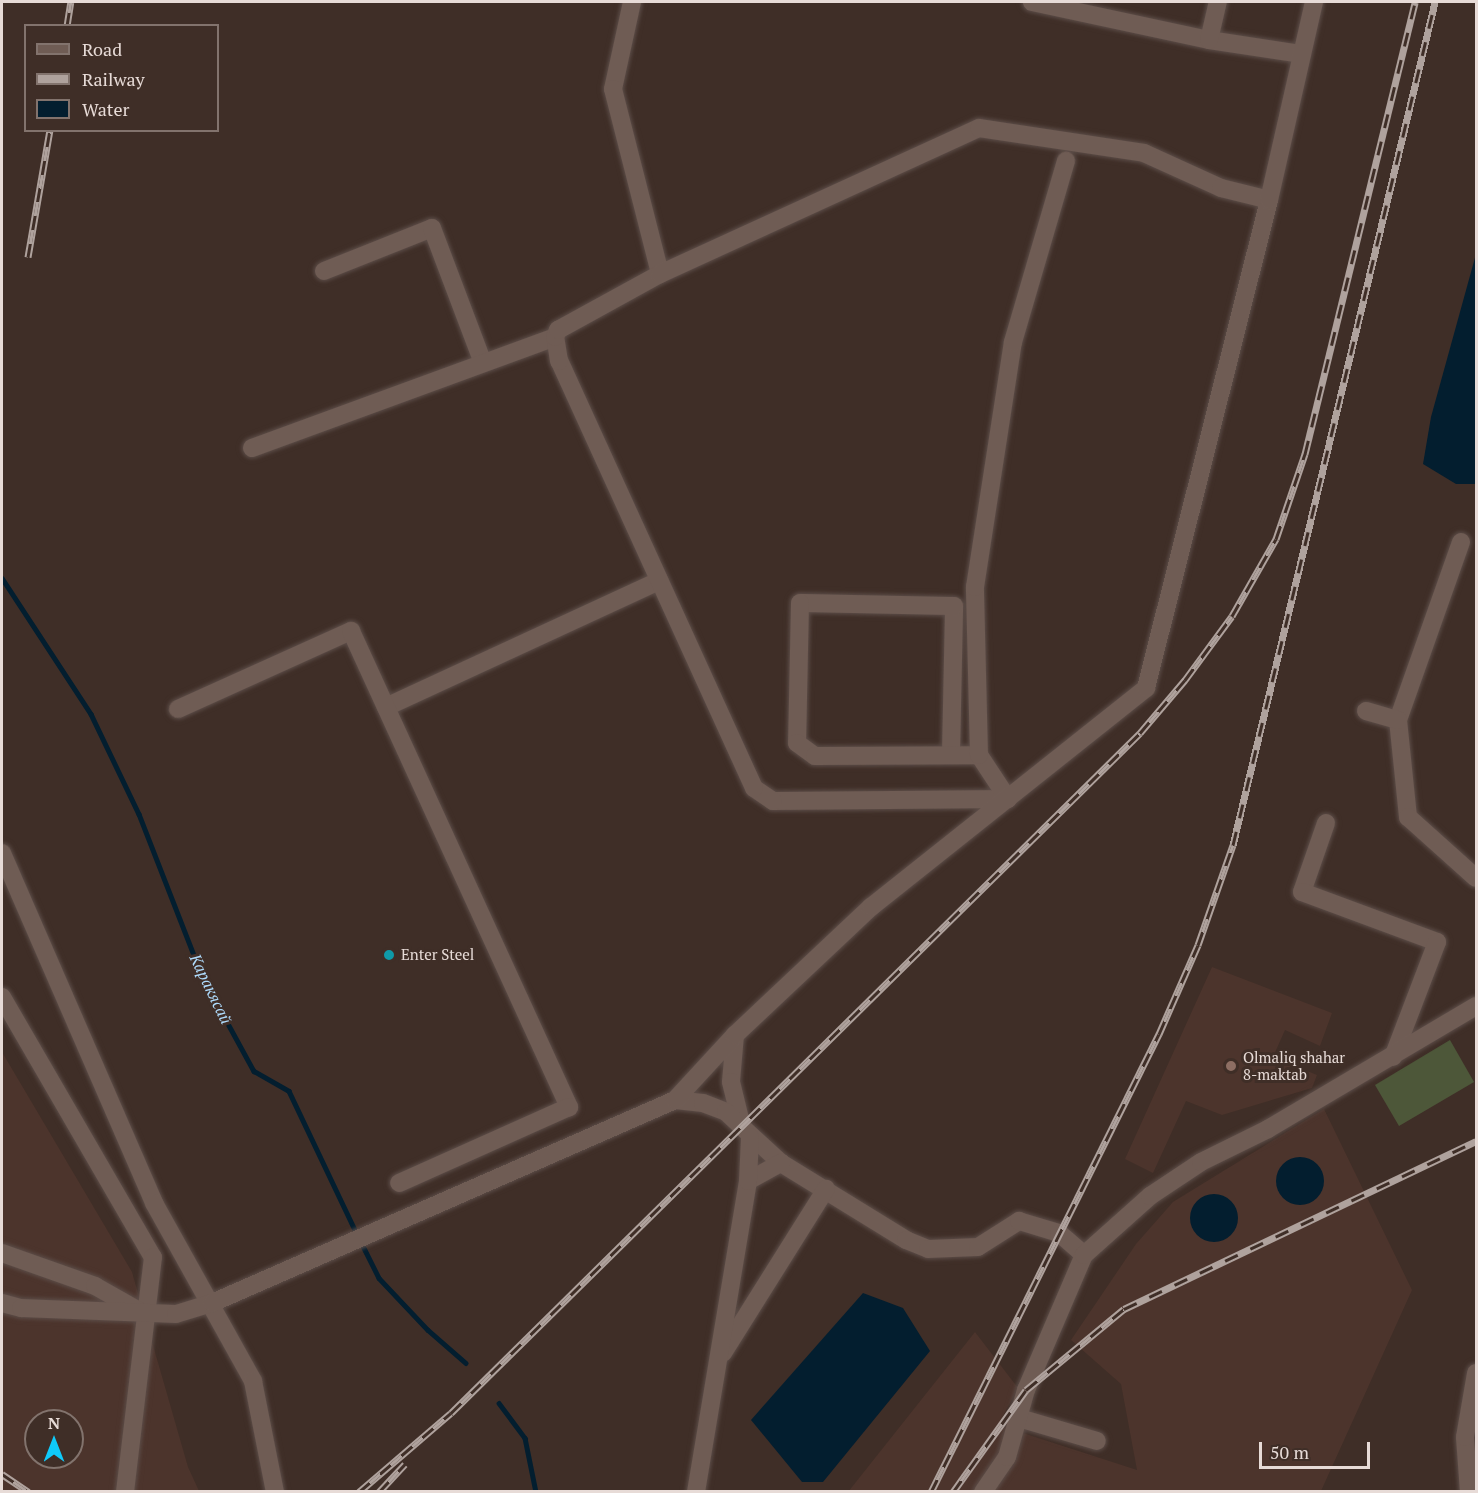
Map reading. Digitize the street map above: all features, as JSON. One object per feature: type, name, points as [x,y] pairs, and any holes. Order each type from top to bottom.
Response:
[{"type":"street","points":[[632,2],[613,89],[660,274]]},
{"type":"street","points":[[1032,2],[1209,40],[1302,54]]},
{"type":"street","points":[[1209,40],[1218,2]]},
{"type":"street","points":[[2,1303],[21,1308],[146,1314],[176,1314],[212,1304],[675,1100],[735,1035],[871,907],[1146,687],[1269,200],[1314,2]]},
{"type":"street","points":[[252,448],[555,337],[569,322],[660,274],[958,134],[979,128],[1144,153],[1221,188],[1269,200]]},
{"type":"street","points":[[1008,799],[979,754],[975,587],[1013,342],[1066,161]]},
{"type":"street","points":[[324,271],[432,228],[483,363]]},
{"type":"street","points":[[555,337],[559,362],[754,788],[773,801],[1008,799]]},
{"type":"street","points":[[1461,542],[1398,720],[1408,817],[1476,878]]},
{"type":"street","points":[[386,707],[659,581]]},
{"type":"street","points":[[951,754],[954,606],[800,603],[797,743],[815,756],[979,754]]},
{"type":"street","points":[[178,709],[351,631],[569,1107],[399,1183]]},
{"type":"street","points":[[1366,711],[1398,720]]},
{"type":"street","points":[[1326,823],[1302,892],[1437,942],[1393,1057]]},
{"type":"street","points":[[2,853],[154,1203],[253,1381],[275,1491]]},
{"type":"street","points":[[2,997],[153,1257],[125,1491]]},
{"type":"street","points":[[983,1491],[1007,1457],[1026,1390],[1084,1255],[1150,1196],[1201,1162],[1393,1057],[1476,1006]]},
{"type":"street","points":[[696,1491],[748,1181],[746,1132],[731,1082],[735,1035]]},
{"type":"street","points":[[675,1100],[718,1109],[781,1163],[906,1240],[928,1249],[978,1246],[1019,1221],[1059,1233],[1084,1255]]},
{"type":"street","points":[[748,1181],[781,1163]]},
{"type":"street","points":[[719,1360],[826,1189]]},
{"type":"street","points":[[2,1253],[94,1286],[146,1314]]},
{"type":"street","points":[[1469,1491],[1465,1437],[1476,1373]]},
{"type":"street","points":[[1019,1418],[1097,1441]]},
{"type":"shaded area","name":"Olmaliq shahar 8-maktab","points":[[1212,967],[1332,1013],[1320,1046],[1285,1030],[1273,1057],[1317,1075],[1312,1088],[1222,1115],[1186,1101],[1153,1173],[1125,1159]]},
{"type":"shaded area","points":[[2,1052],[132,1272],[188,1467],[199,1491],[2,1491]]},
{"type":"shaded area","points":[[1324,1109],[1412,1290],[1321,1491],[848,1492],[975,1332],[1018,1388],[998,1425],[1137,1470],[1121,1384],[1071,1340],[1136,1244],[1173,1202]]},
{"type":"green space","points":[[1450,1040],[1474,1082],[1399,1126],[1375,1085]]},
{"type":"water","points":[[1476,254],[1476,484],[1456,484],[1423,464],[1431,417]]},
{"type":"water","points":[[1295,1157],[1305,1157],[1317,1164],[1324,1176],[1324,1186],[1317,1198],[1305,1205],[1295,1205],[1280,1194],[1276,1186],[1276,1176],[1287,1161]]},
{"type":"water","points":[[1209,1194],[1219,1194],[1231,1201],[1238,1213],[1238,1223],[1231,1235],[1219,1242],[1209,1242],[1194,1231],[1190,1223],[1190,1213],[1201,1198]]},
{"type":"water","points":[[863,1293],[903,1308],[930,1351],[823,1482],[802,1482],[751,1420]]},
{"type":"waterway","name":"Каракясай","points":[[2,578],[91,714],[139,814],[203,978],[254,1071],[289,1091],[357,1234]]},
{"type":"waterway","name":"Каракясай","points":[[361,1242],[379,1278],[428,1330],[466,1363]]},
{"type":"waterway","name":"Каракясай","points":[[499,1403],[525,1438],[536,1492]]},
{"type":"railway","points":[[67,24],[71,2]]},
{"type":"railway","points":[[359,1492],[451,1413],[1140,733],[1185,680],[1232,616],[1276,539],[1305,454],[1415,2]]},
{"type":"railway","points":[[931,1492],[1159,1034],[1198,945],[1233,845],[1435,2]]},
{"type":"railway","points":[[28,257],[50,132]]},
{"type":"railway","points":[[953,1492],[1026,1390],[1124,1309],[1476,1141]]},
{"type":"railway","points":[[379,1492],[405,1464]]},
{"type":"railway","points":[[2,1474],[29,1492]]},
{"type":"place","name":"Enter Steel","points":[[389,955]]},
{"type":"place","name":"Olmaliq shahar 8-maktab","points":[[1231,1066]]}]
